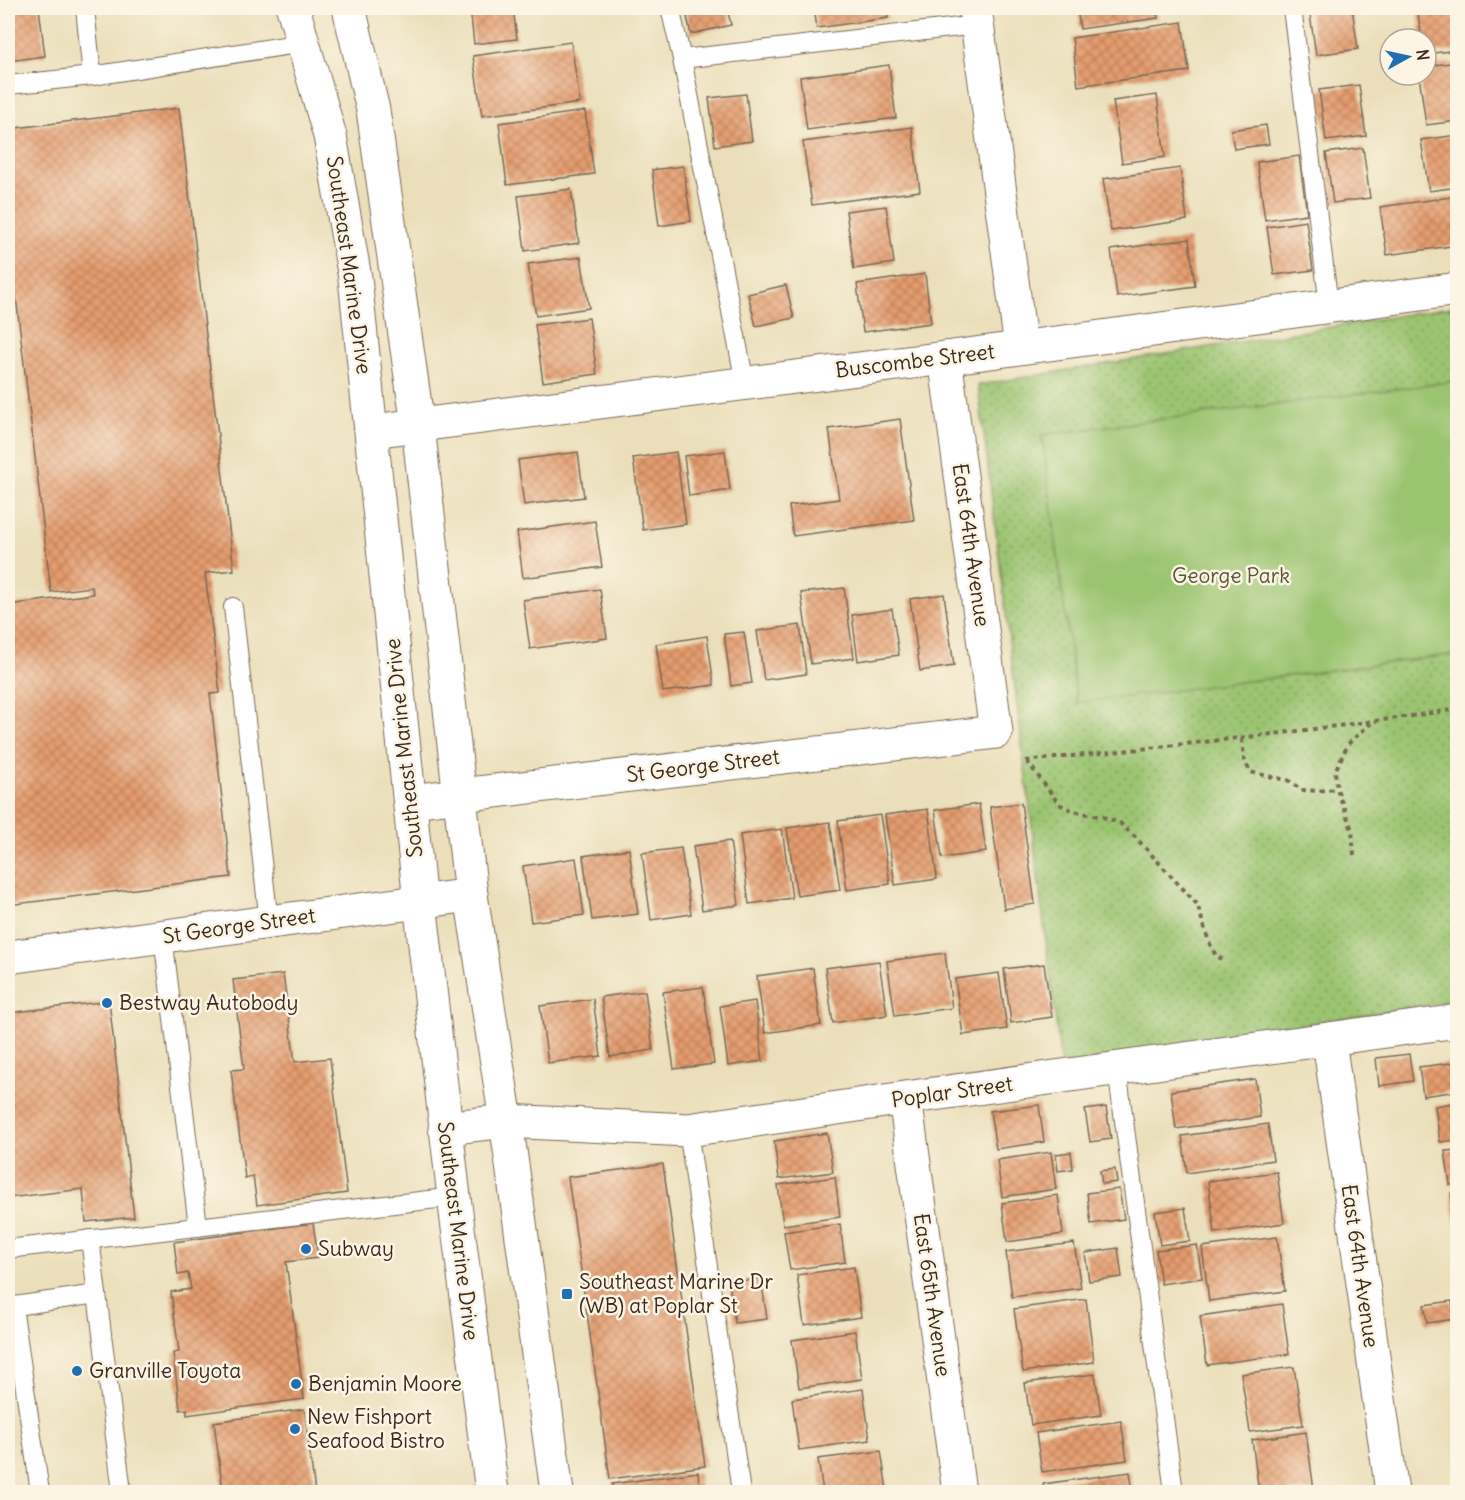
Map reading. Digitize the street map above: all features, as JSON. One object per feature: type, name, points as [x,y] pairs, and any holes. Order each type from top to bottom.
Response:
[{"type":"street","name":"Southeast Marine Drive","points":[[293,8],[330,136],[353,267],[453,1197],[492,1492]]},
{"type":"street","points":[[349,8],[373,110],[418,426],[471,895],[506,1121],[557,1492]]},
{"type":"street","points":[[976,16],[1021,347]]},
{"type":"street","name":"Buscombe Street","points":[[372,431],[945,358],[1458,289]]},
{"type":"street","name":"East 64th Avenue","points":[[945,358],[996,732]]},
{"type":"street","name":"St George Street","points":[[410,801],[996,732]]},
{"type":"street","name":"St George Street","points":[[8,957],[471,895]]},
{"type":"street","name":"Poplar Street","points":[[446,1128],[506,1121],[688,1130],[1458,1021]]},
{"type":"street","name":"East 64th Avenue","points":[[1329,1040],[1392,1492]]},
{"type":"street","name":"East 65th Avenue","points":[[905,1098],[959,1492]]},
{"type":"lane","points":[[85,8],[92,76]]},
{"type":"lane","points":[[670,8],[746,383]]},
{"type":"lane","points":[[1292,8],[1329,306]]},
{"type":"lane","points":[[682,59],[976,16]]},
{"type":"lane","points":[[8,86],[92,76],[303,43]]},
{"type":"lane","points":[[233,607],[269,922]]},
{"type":"lane","points":[[163,936],[198,1227]]},
{"type":"lane","points":[[1117,1069],[1174,1492]]},
{"type":"lane","points":[[688,1130],[741,1492]]},
{"type":"lane","points":[[8,1249],[453,1197]]},
{"type":"lane","points":[[90,1239],[122,1492]]},
{"type":"lane","points":[[40,1492],[10,1306],[98,1294]]},
{"type":"path","points":[[1226,961],[1216,956],[1197,904],[1137,839],[1120,823],[1073,811],[1059,804],[1026,761],[1242,739],[1458,709]]},
{"type":"path","points":[[1354,855],[1352,830],[1337,789],[1335,771],[1348,744],[1371,722]]},
{"type":"path","points":[[1242,739],[1244,758],[1250,772],[1290,781],[1301,790],[1337,789]]},
{"type":"green space","name":"George Park","points":[[1457,306],[1457,1000],[1061,1065],[978,385]]},
{"type":"green space","points":[[1457,381],[1457,654],[1077,703],[1042,435]]},
{"type":"building","points":[[8,8],[39,8],[45,56],[8,61]]},
{"type":"building","points":[[470,8],[513,8],[517,39],[474,44]]},
{"type":"building","points":[[685,8],[727,8],[731,25],[691,34]]},
{"type":"building","points":[[814,8],[886,8],[888,18],[817,28]]},
{"type":"building","points":[[1077,8],[1156,8],[1158,18],[1080,29]]},
{"type":"building","points":[[1309,8],[1352,8],[1358,49],[1316,55]]},
{"type":"building","points":[[1417,8],[1458,8],[1458,50],[1438,52],[1438,27],[1420,27]]},
{"type":"building","points":[[1182,22],[1189,71],[1078,86],[1072,38]]},
{"type":"building","points":[[571,42],[580,103],[482,116],[473,56]]},
{"type":"building","points":[[1458,62],[1458,121],[1426,125],[1421,87],[1438,87],[1438,64]]},
{"type":"building","points":[[889,65],[896,118],[807,130],[800,77]]},
{"type":"building","points":[[1359,85],[1366,136],[1326,141],[1319,90]]},
{"type":"building","points":[[746,94],[752,141],[715,146],[709,98]]},
{"type":"building","points":[[1157,95],[1165,157],[1122,163],[1113,101]]},
{"type":"building","points":[[179,108],[234,570],[205,573],[220,693],[210,694],[231,877],[8,905],[8,605],[93,594],[92,587],[51,592],[8,229],[8,129]]},
{"type":"building","points":[[585,111],[594,174],[507,185],[499,123]]},
{"type":"building","points":[[1266,125],[1269,144],[1234,149],[1231,130]]},
{"type":"building","points":[[912,127],[920,191],[812,205],[803,142]]},
{"type":"building","points":[[1458,135],[1458,187],[1429,191],[1421,140]]},
{"type":"building","points":[[1363,148],[1370,198],[1333,203],[1326,153]]},
{"type":"building","points":[[1299,156],[1307,214],[1265,220],[1257,162]]},
{"type":"building","points":[[683,166],[691,221],[659,226],[652,170]]},
{"type":"building","points":[[1180,168],[1187,220],[1111,231],[1103,179]]},
{"type":"building","points":[[571,189],[579,243],[525,251],[518,196]]},
{"type":"building","points":[[1458,196],[1458,245],[1387,255],[1380,207]]},
{"type":"building","points":[[886,206],[894,263],[854,269],[846,211]]},
{"type":"building","points":[[1306,221],[1313,270],[1274,275],[1267,227]]},
{"type":"building","points":[[1189,239],[1195,286],[1117,297],[1111,250]]},
{"type":"building","points":[[581,257],[589,308],[536,316],[528,264]]},
{"type":"building","points":[[925,274],[931,323],[863,332],[857,284]]},
{"type":"building","points":[[786,285],[794,318],[756,326],[748,294]]},
{"type":"building","points":[[589,318],[597,374],[543,382],[535,325]]},
{"type":"building","points":[[900,419],[914,520],[793,536],[789,506],[839,499],[829,429]]},
{"type":"building","points":[[725,451],[730,490],[689,496],[684,456]]},
{"type":"building","points":[[578,452],[584,497],[524,505],[518,460]]},
{"type":"building","points":[[676,452],[686,524],[643,530],[633,458]]},
{"type":"building","points":[[595,521],[602,567],[523,578],[517,532]]},
{"type":"building","points":[[844,588],[854,658],[811,664],[801,593]]},
{"type":"building","points":[[600,589],[607,638],[530,649],[523,600]]},
{"type":"building","points":[[944,594],[954,666],[920,671],[910,599]]},
{"type":"building","points":[[892,609],[899,655],[858,661],[852,615]]},
{"type":"building","points":[[800,625],[806,674],[764,680],[757,631]]},
{"type":"building","points":[[744,632],[752,683],[731,686],[724,634]]},
{"type":"building","points":[[707,636],[714,685],[663,692],[656,644]]},
{"type":"building","points":[[1021,803],[1035,904],[1004,909],[990,807]]},
{"type":"building","points":[[979,804],[986,852],[942,858],[935,810]]},
{"type":"building","points":[[928,809],[937,879],[895,885],[885,815]]},
{"type":"building","points":[[880,815],[890,884],[847,890],[838,821]]},
{"type":"building","points":[[830,822],[840,890],[797,896],[787,828]]},
{"type":"building","points":[[782,829],[792,898],[749,904],[740,835]]},
{"type":"building","points":[[730,841],[739,905],[702,910],[693,846]]},
{"type":"building","points":[[681,848],[691,914],[651,920],[642,853]]},
{"type":"building","points":[[629,849],[638,914],[592,920],[583,856]]},
{"type":"building","points":[[576,858],[584,915],[531,922],[523,866]]},
{"type":"building","points":[[945,953],[952,1008],[895,1016],[887,961]]},
{"type":"building","points":[[879,961],[887,1015],[833,1023],[825,968]]},
{"type":"building","points":[[1044,964],[1052,1017],[1011,1023],[1004,969]]},
{"type":"building","points":[[813,968],[821,1025],[765,1033],[757,976]]},
{"type":"building","points":[[999,973],[1007,1029],[963,1035],[955,979]]},
{"type":"building","points":[[283,974],[295,1062],[330,1058],[347,1193],[257,1205],[253,1176],[245,1178],[231,1070],[244,1069],[233,980]]},
{"type":"building","points":[[703,987],[714,1064],[674,1069],[663,992]]},
{"type":"building","points":[[645,991],[653,1050],[610,1057],[601,997]]},
{"type":"building","points":[[593,999],[601,1056],[548,1063],[540,1006]]},
{"type":"building","points":[[109,1001],[134,1217],[86,1222],[83,1189],[8,1198],[8,1013]]},
{"type":"building","points":[[755,1001],[763,1061],[728,1066],[720,1006]]},
{"type":"building","points":[[1409,1054],[1413,1081],[1379,1086],[1376,1058]]},
{"type":"building","points":[[1458,1062],[1458,1091],[1423,1096],[1419,1067]]},
{"type":"building","points":[[1255,1079],[1260,1117],[1176,1129],[1171,1091]]},
{"type":"building","points":[[1458,1102],[1458,1140],[1440,1142],[1435,1106]]},
{"type":"building","points":[[1039,1105],[1044,1142],[996,1149],[990,1111]]},
{"type":"building","points":[[1106,1107],[1111,1139],[1090,1142],[1085,1110]]},
{"type":"building","points":[[1268,1124],[1273,1160],[1187,1173],[1182,1136]]},
{"type":"building","points":[[827,1133],[833,1172],[779,1179],[774,1141]]},
{"type":"building","points":[[1458,1150],[1458,1184],[1450,1185],[1445,1151]]},
{"type":"building","points":[[1051,1152],[1056,1189],[1002,1197],[997,1160]]},
{"type":"building","points":[[1071,1152],[1073,1169],[1058,1171],[1056,1154]]},
{"type":"building","points":[[663,1164],[705,1466],[610,1479],[568,1177]]},
{"type":"building","points":[[1115,1169],[1117,1182],[1102,1184],[1100,1171]]},
{"type":"building","points":[[1277,1172],[1284,1223],[1215,1233],[1208,1181]]},
{"type":"building","points":[[835,1177],[840,1217],[783,1225],[778,1185]]},
{"type":"building","points":[[1119,1189],[1124,1219],[1091,1224],[1087,1193]]},
{"type":"building","points":[[1458,1192],[1458,1231],[1456,1231],[1451,1193]]},
{"type":"building","points":[[1058,1195],[1063,1234],[1007,1242],[1002,1203]]},
{"type":"building","points":[[1185,1208],[1190,1241],[1160,1245],[1155,1212]]},
{"type":"building","points":[[313,1223],[318,1258],[286,1262],[304,1399],[187,1415],[187,1409],[180,1410],[173,1353],[179,1352],[171,1292],[191,1289],[188,1273],[178,1275],[174,1242]]},
{"type":"building","points":[[840,1224],[845,1262],[790,1270],[784,1232]]},
{"type":"building","points":[[1277,1237],[1285,1291],[1209,1301],[1202,1247]]},
{"type":"building","points":[[1074,1243],[1081,1288],[1012,1297],[1006,1252]]},
{"type":"building","points":[[1197,1245],[1202,1278],[1161,1284],[1156,1250]]},
{"type":"building","points":[[1118,1248],[1122,1277],[1089,1281],[1085,1253]]},
{"type":"building","points":[[854,1267],[861,1317],[804,1325],[797,1275]]},
{"type":"building","points":[[761,1278],[767,1319],[735,1323],[729,1283]]},
{"type":"building","points":[[1086,1299],[1094,1362],[1023,1372],[1014,1309]]},
{"type":"building","points":[[1452,1301],[1455,1319],[1427,1323],[1424,1305]]},
{"type":"building","points":[[1282,1304],[1289,1354],[1207,1365],[1200,1316]]},
{"type":"building","points":[[855,1331],[862,1379],[799,1388],[792,1340]]},
{"type":"building","points":[[1294,1367],[1303,1425],[1250,1432],[1241,1374]]},
{"type":"building","points":[[1095,1374],[1101,1415],[1031,1425],[1025,1383]]},
{"type":"building","points":[[863,1389],[870,1440],[799,1450],[792,1399]]},
{"type":"building","points":[[304,1409],[315,1492],[223,1492],[214,1422]]},
{"type":"building","points":[[1121,1421],[1127,1460],[1042,1472],[1036,1433]]},
{"type":"building","points":[[1306,1432],[1314,1490],[1259,1492],[1252,1440]]},
{"type":"building","points":[[881,1451],[887,1490],[823,1492],[818,1459]]},
{"type":"building","points":[[698,1472],[700,1492],[613,1492],[612,1484]]},
{"type":"building","points":[[1130,1472],[1133,1492],[1044,1492],[1043,1484]]},
{"type":"place","name":"Bestway Autobody","points":[[107,1003]]},
{"type":"place","name":"Subway","points":[[306,1249]]},
{"type":"place","name":"Southeast Marine Dr (WB) at Poplar St","points":[[567,1294]]},
{"type":"place","name":"Granville Toyota","points":[[77,1371]]},
{"type":"place","name":"Benjamin Moore","points":[[296,1384]]},
{"type":"place","name":"New Fishport Seafood Bistro","points":[[295,1429]]}]
